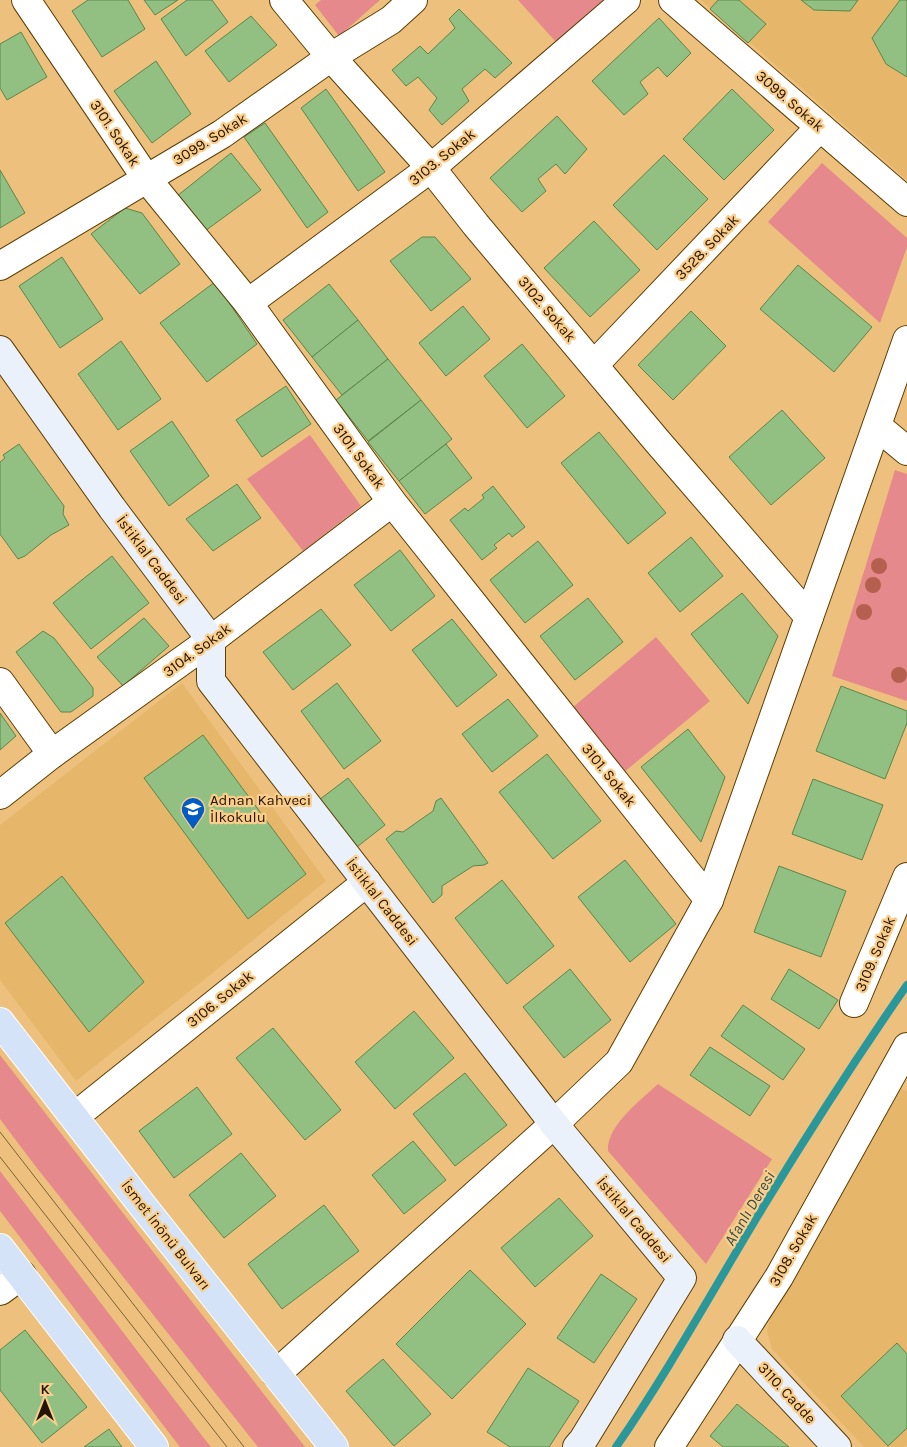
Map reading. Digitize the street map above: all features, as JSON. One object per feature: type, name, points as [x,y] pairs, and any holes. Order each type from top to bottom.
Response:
[{"type":"main road","name":"İsmet İnönü Bulvarı","points":[[0,1022],[334,1447]]},
{"type":"main road","points":[[0,1248],[154,1447]]},
{"type":"street","name":"3101. Sokak","points":[[26,0],[146,178],[248,303],[392,502],[709,900]]},
{"type":"street","name":"3102. Sokak","points":[[284,0],[331,57],[431,168],[476,225],[657,441],[809,617]]},
{"type":"street","name":"3099. Sokak","points":[[0,266],[222,134],[331,57],[391,20],[413,0]]},
{"type":"street","name":"3103. Sokak","points":[[248,303],[431,168],[626,0]]},
{"type":"street","name":"3099. Sokak","points":[[673,0],[907,202]]},
{"type":"street","name":"3528. Sokak","points":[[594,365],[820,128]]},
{"type":"street","points":[[276,1374],[554,1124],[619,1062],[709,900],[907,340]]},
{"type":"street","name":"İstiklal Caddesi","points":[[0,350],[112,508],[211,640],[211,682],[554,1124],[682,1278],[577,1447]]},
{"type":"street","points":[[877,426],[907,451]]},
{"type":"street","name":"3104. Sokak","points":[[0,794],[52,754],[211,640],[392,502]]},
{"type":"street","points":[[0,682],[52,754]]},
{"type":"street","name":"3109. Sokak","points":[[854,1003],[907,877]]},
{"type":"street","name":"3106. Sokak","points":[[74,1117],[367,882]]},
{"type":"street","name":"3108. Sokak","points":[[668,1447],[778,1277],[907,1047]]},
{"type":"street","points":[[0,1291],[22,1275]]},
{"type":"street","name":"3110. Cadde","points":[[738,1340],[837,1447]]},
{"type":"shaded area","points":[[321,0],[380,0],[339,36],[315,5]]},
{"type":"shaded area","points":[[518,0],[604,0],[556,42]]},
{"type":"shaded area","points":[[701,0],[907,0],[907,180]]},
{"type":"shaded area","points":[[822,163],[907,238],[907,247],[880,323],[768,222]]},
{"type":"shaded area","points":[[310,435],[361,506],[303,551],[247,479]]},
{"type":"shaded area","points":[[895,470],[907,474],[907,701],[832,676]]},
{"type":"shaded area","points":[[656,637],[710,701],[623,773],[572,708]]},
{"type":"shaded area","points":[[182,683],[326,881],[76,1081],[0,980],[0,825]]},
{"type":"shaded area","points":[[0,1055],[305,1447],[258,1447],[33,1163],[0,1119]]},
{"type":"shaded area","points":[[658,1084],[772,1159],[706,1264],[608,1151],[609,1142],[618,1123]]},
{"type":"shaded area","points":[[892,1085],[907,1091],[907,1445],[905,1447],[864,1447],[772,1349],[767,1332],[772,1309]]},
{"type":"shaded area","points":[[0,1171],[211,1447],[180,1447],[160,1421],[0,1211]]},
{"type":"building","points":[[88,0],[128,0],[145,29],[102,57],[72,11]]},
{"type":"building","points":[[144,0],[178,0],[155,15]]},
{"type":"building","points":[[187,0],[212,0],[228,22],[186,56],[161,19]]},
{"type":"building","points":[[718,0],[739,0],[766,24],[748,43],[710,9]]},
{"type":"building","points":[[801,0],[858,0],[850,11],[814,10]]},
{"type":"building","points":[[900,0],[907,0],[907,77],[886,64],[872,38]]},
{"type":"building","points":[[459,9],[512,63],[495,78],[485,69],[462,89],[469,101],[442,125],[429,110],[437,98],[418,77],[406,86],[392,70],[420,46],[428,54],[455,28],[449,19]]},
{"type":"building","points":[[251,16],[277,45],[229,82],[205,51]]},
{"type":"building","points":[[659,18],[691,53],[667,77],[658,67],[640,82],[648,94],[624,115],[592,81]]},
{"type":"building","points":[[21,32],[47,77],[7,100],[0,88],[0,44]]},
{"type":"building","points":[[156,61],[191,114],[152,143],[114,91]]},
{"type":"building","points":[[326,89],[385,172],[358,191],[301,108]]},
{"type":"building","points":[[732,89],[774,130],[724,180],[683,139]]},
{"type":"building","points":[[557,116],[587,149],[565,174],[556,164],[538,179],[546,191],[522,212],[490,178]]},
{"type":"building","points":[[265,123],[328,212],[307,228],[244,137]]},
{"type":"building","points":[[231,153],[261,190],[205,231],[177,196]]},
{"type":"building","points":[[664,155],[708,199],[657,250],[613,205]]},
{"type":"building","points":[[0,170],[25,213],[0,228]]},
{"type":"building","points":[[125,208],[142,213],[180,264],[140,294],[91,234]]},
{"type":"building","points":[[594,221],[640,270],[590,317],[544,268]]},
{"type":"building","points":[[422,237],[435,237],[471,279],[431,311],[390,261]]},
{"type":"building","points":[[62,257],[103,319],[60,348],[19,286]]},
{"type":"building","points":[[798,265],[872,327],[834,372],[760,309]]},
{"type":"building","points":[[215,282],[257,344],[207,382],[160,323]]},
{"type":"building","points":[[329,284],[358,320],[312,357],[283,320]]},
{"type":"building","points":[[463,306],[490,339],[446,376],[419,343]]},
{"type":"building","points":[[691,311],[726,346],[673,400],[638,365]]},
{"type":"building","points":[[358,320],[388,359],[342,395],[312,357]]},
{"type":"building","points":[[121,341],[161,399],[118,430],[78,374]]},
{"type":"building","points":[[522,344],[565,396],[527,428],[484,376]]},
{"type":"building","points":[[388,359],[421,400],[368,441],[336,400]]},
{"type":"building","points":[[286,386],[311,424],[262,457],[236,420]]},
{"type":"building","points":[[421,400],[452,439],[399,481],[368,442]]},
{"type":"building","points":[[782,410],[825,458],[771,505],[729,457]]},
{"type":"building","points":[[172,421],[209,476],[169,506],[130,451]]},
{"type":"building","points":[[599,432],[666,513],[628,544],[561,463]]},
{"type":"building","points":[[19,444],[64,506],[63,514],[69,525],[51,535],[25,556],[18,559],[0,534],[0,462],[5,458],[3,455]]},
{"type":"building","points":[[446,444],[472,478],[425,514],[399,481]]},
{"type":"building","points":[[237,484],[261,518],[213,551],[186,519]]},
{"type":"building","points":[[493,486],[525,527],[512,537],[509,533],[494,545],[497,548],[482,560],[450,520],[465,508],[468,511],[484,498],[482,495]]},
{"type":"building","points":[[691,537],[723,576],[680,612],[648,573]]},
{"type":"building","points":[[538,541],[573,585],[525,623],[490,580]]},
{"type":"building","points":[[400,550],[435,596],[391,631],[354,585]]},
{"type":"building","points":[[112,556],[149,603],[91,649],[53,603]]},
{"type":"building","points":[[742,593],[778,636],[748,704],[691,634]]},
{"type":"building","points":[[588,598],[623,642],[575,680],[540,636]]},
{"type":"building","points":[[321,609],[351,645],[293,690],[263,652]]},
{"type":"building","points":[[144,618],[169,646],[123,686],[97,657]]},
{"type":"building","points":[[452,619],[497,675],[457,707],[412,650]]},
{"type":"building","points":[[43,631],[54,638],[93,688],[93,696],[71,712],[61,712],[16,652]]},
{"type":"building","points":[[337,683],[381,741],[344,769],[301,711]]},
{"type":"building","points":[[841,686],[907,711],[907,723],[885,779],[816,751]]},
{"type":"building","points":[[508,699],[538,736],[492,772],[462,734]]},
{"type":"building","points":[[0,713],[16,736],[0,750]]},
{"type":"building","points":[[688,729],[725,777],[701,842],[641,767]]},
{"type":"building","points":[[203,735],[306,874],[248,919],[144,778]]},
{"type":"building","points":[[547,754],[601,821],[553,859],[499,792]]},
{"type":"building","points":[[348,778],[385,825],[353,850],[315,803]]},
{"type":"building","points":[[813,779],[883,805],[862,860],[792,834]]},
{"type":"building","points":[[441,798],[488,863],[473,866],[442,886],[442,895],[433,903],[386,839],[396,831],[403,832],[433,811],[436,801]]},
{"type":"building","points":[[625,860],[676,924],[630,962],[578,897]]},
{"type":"building","points":[[779,866],[846,891],[821,957],[754,932]]},
{"type":"building","points":[[62,876],[144,982],[89,1032],[5,923]]},
{"type":"building","points":[[502,880],[554,946],[507,984],[455,918]]},
{"type":"building","points":[[570,969],[611,1020],[564,1058],[523,1007]]},
{"type":"building","points":[[789,969],[838,1000],[819,1029],[771,999]]},
{"type":"building","points":[[743,1005],[805,1049],[783,1080],[721,1036]]},
{"type":"building","points":[[414,1011],[454,1058],[395,1109],[355,1062]]},
{"type":"building","points":[[273,1028],[341,1110],[305,1140],[236,1058]]},
{"type":"building","points":[[710,1047],[770,1086],[750,1116],[690,1075]]},
{"type":"building","points":[[465,1073],[507,1125],[455,1166],[413,1114]]},
{"type":"building","points":[[197,1087],[232,1134],[174,1178],[139,1131]]},
{"type":"building","points":[[413,1141],[446,1180],[404,1214],[372,1175]]},
{"type":"building","points":[[241,1153],[276,1196],[224,1238],[189,1195]]},
{"type":"building","points":[[559,1198],[593,1236],[535,1287],[501,1248]]},
{"type":"building","points":[[324,1205],[359,1251],[282,1309],[248,1264]]},
{"type":"building","points":[[470,1270],[526,1324],[452,1399],[396,1344]]},
{"type":"building","points":[[601,1274],[637,1299],[594,1363],[557,1338]]},
{"type":"building","points":[[25,1330],[87,1407],[42,1443],[0,1390],[0,1350]]},
{"type":"building","points":[[897,1343],[907,1354],[907,1428],[888,1446],[841,1396]]},
{"type":"building","points":[[383,1359],[431,1414],[394,1446],[346,1391]]},
{"type":"building","points":[[528,1368],[579,1401],[549,1447],[510,1447],[487,1432]]},
{"type":"building","points":[[737,1404],[789,1447],[723,1447],[710,1436]]},
{"type":"building","points":[[109,1429],[122,1447],[84,1447]]},
{"type":"waterway","name":"Afanlı Deresi","points":[[616,1447],[674,1357],[799,1149],[907,985]]},
{"type":"tram line","points":[[0,1132],[244,1447]]},
{"type":"tram line","points":[[0,1157],[227,1447]]},
{"type":"place","name":"Adnan Kahveci İlkokulu","points":[[193,830]]}]
